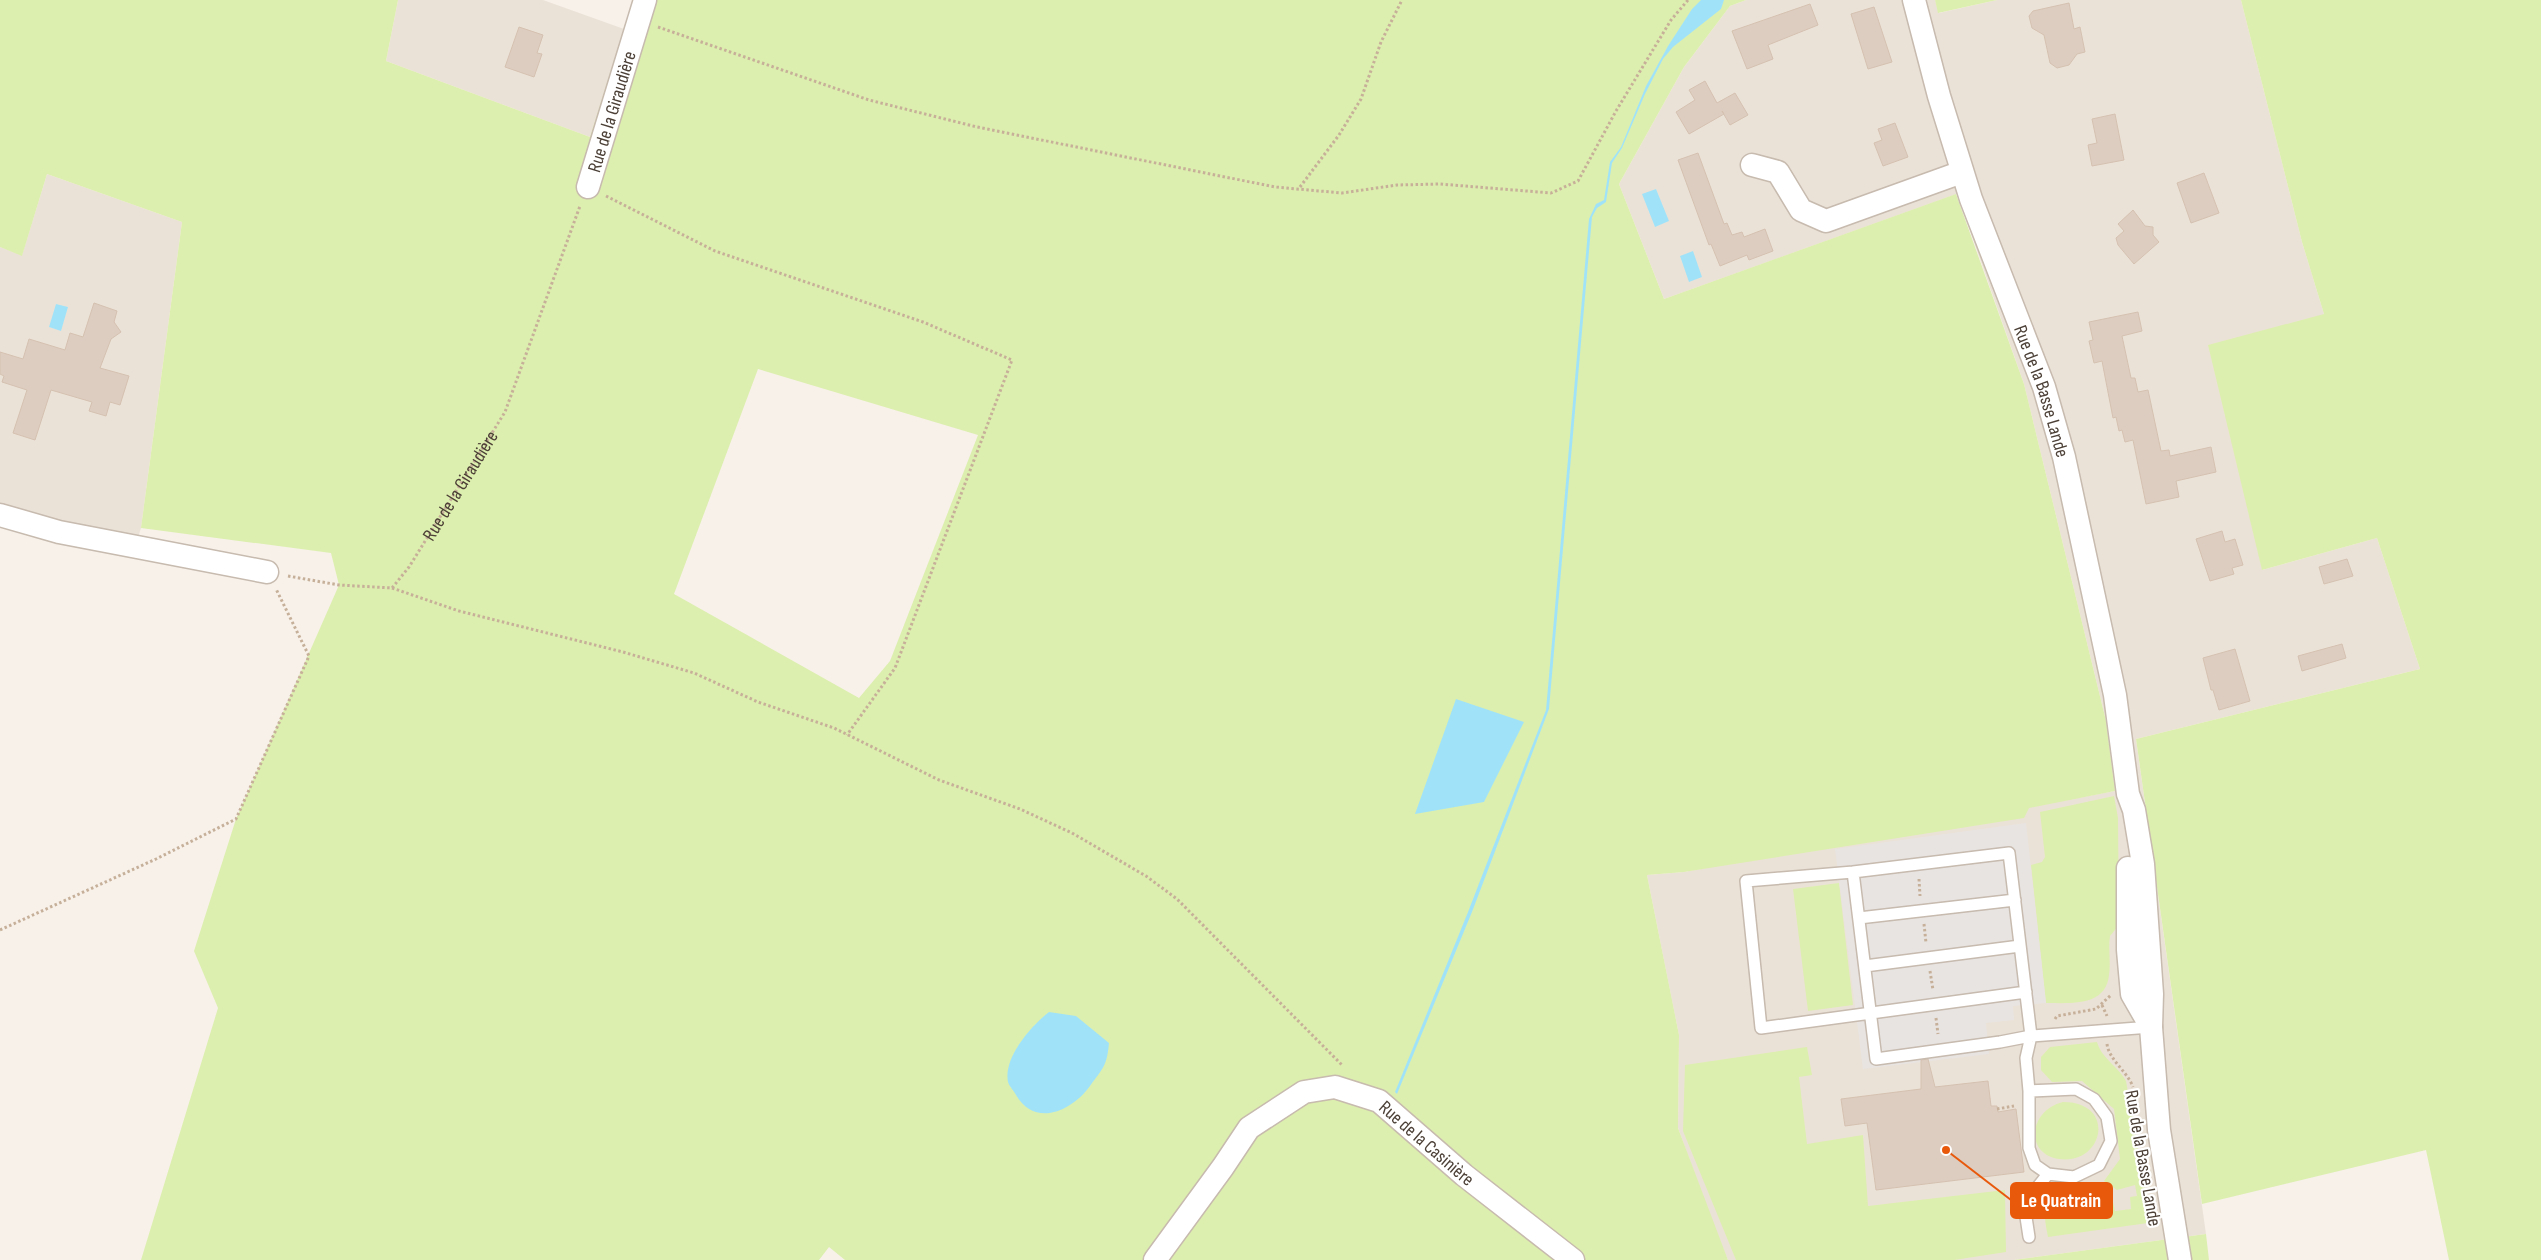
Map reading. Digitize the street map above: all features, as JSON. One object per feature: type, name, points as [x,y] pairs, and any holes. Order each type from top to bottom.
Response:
[{"type":"street","name":"Rue de la Giraudière","points":[[588,187],[645,0]]},
{"type":"street","name":"Rue de la Basse Lande","points":[[1914,0],[1962,172],[1983,236],[2044,386],[2064,457],[2115,695],[2128,794],[2125,811],[2129,892],[2128,950],[2132,994],[2151,1028],[2159,1130],[2180,1259]]},
{"type":"street","points":[[1752,166],[1778,172],[1801,210],[1826,221],[1962,172]]},
{"type":"street","points":[[0,515],[59,532],[270,577]]},
{"type":"street","name":"Rue de la Casinière","points":[[1155,1260],[1224,1167],[1249,1128],[1304,1092],[1335,1087],[1379,1102],[1464,1175],[1573,1260]]},
{"type":"lane","points":[[2026,992],[1761,1028],[1746,881],[1853,872],[2009,853],[2014,900],[2026,992],[2031,1036],[2026,1058],[2029,1091],[2029,1148],[2035,1165],[2048,1174],[2074,1177],[2098,1165],[2111,1141],[2107,1117],[2094,1099],[2076,1089],[2029,1091]]},
{"type":"lane","points":[[1853,872],[1876,1058],[2000,1042],[2031,1036],[2151,1028]]},
{"type":"lane","points":[[1858,918],[2014,900]]},
{"type":"lane","points":[[1865,966],[2020,946]]},
{"type":"lane","points":[[2029,1237],[2024,1204],[2048,1174]]},
{"type":"path","points":[[1300,188],[1339,135],[1361,99],[1382,42],[1402,0]]},
{"type":"path","points":[[638,23],[670,30],[869,100],[977,127],[1275,187],[1342,193],[1398,185],[1440,184],[1551,193],[1578,181],[1616,111],[1671,20],[1688,0]]},
{"type":"path","points":[[588,187],[715,251],[923,322],[1012,360],[895,668],[847,735]]},
{"type":"path","name":"Rue de la Giraudière","points":[[392,588],[434,529],[505,412],[588,187]]},
{"type":"path","points":[[270,577],[339,585],[392,588],[460,611],[624,652],[694,673],[758,702],[847,735],[939,780],[1020,809],[1072,833],[1146,876],[1176,899],[1346,1069]]},
{"type":"path","points":[[0,930],[156,859],[236,819],[309,656],[270,577]]},
{"type":"path","name":"Rue de la Basse Lande","points":[[2102,1005],[2107,1012],[2106,1030],[2109,1053],[2130,1077],[2134,1089]]},
{"type":"shaded area","points":[[398,0],[543,0],[624,29],[590,137],[386,61]]},
{"type":"shaded area","points":[[1746,0],[1935,0],[1939,13],[1997,0],[2241,0],[2302,242],[2324,314],[2262,570],[2377,538],[2420,669],[2136,739],[2206,1234],[2014,1260],[1728,1260],[1712,1221],[1678,1128],[1679,1035],[1647,875],[1684,872],[2115,791],[2106,721],[2024,384],[1957,194],[1664,299],[1619,184],[1684,67],[1730,6]]},
{"type":"shaded area","points":[[47,174],[182,222],[141,528],[135,547],[0,514],[0,247],[22,255]]},
{"type":"shaded area","points":[[2026,823],[2046,1003],[2013,1006],[2014,1020],[1986,1023],[1989,1054],[1863,1069],[1835,849]]},
{"type":"green space","points":[[0,0],[398,0],[386,61],[590,137],[633,0],[1746,0],[1730,6],[1684,67],[1619,184],[1664,299],[1956,194],[2024,384],[2106,721],[2115,791],[2029,808],[2024,818],[1684,872],[1647,875],[1679,1035],[1678,1128],[1728,1260],[1160,1260],[1149,1252],[1143,1260],[845,1260],[829,1247],[819,1260],[141,1260],[218,1008],[194,951],[236,819],[339,585],[331,553],[141,528],[182,222],[47,174],[22,256],[0,247]],"holes":[[[758,369],[978,435],[890,661],[859,698],[674,594]]]},
{"type":"green space","points":[[1935,0],[1997,0],[1938,13]]},
{"type":"green space","points":[[2241,0],[2541,0],[2541,1260],[2449,1260],[2426,1150],[2202,1204],[2136,739],[2420,669],[2377,538],[2262,570],[2208,345],[2324,314],[2302,242]]},
{"type":"green space","points":[[2114,796],[2118,818],[2119,925],[2110,936],[2110,970],[2106,985],[2101,993],[2085,1001],[2076,1003],[2046,1003],[2031,865],[2042,862],[2045,857],[2040,812]]},
{"type":"green space","points":[[1839,883],[1853,1005],[1808,1011],[1793,889]]},
{"type":"green space","points":[[2097,1042],[2106,1058],[2126,1081],[2147,1201],[2148,1223],[2048,1237],[2045,1215],[2047,1206],[2052,1199],[2087,1190],[2098,1190],[2112,1197],[2115,1211],[2131,1209],[2130,1197],[2137,1196],[2135,1185],[2117,1190],[2104,1181],[2120,1159],[2114,1109],[2082,1081],[2052,1082],[2041,1070],[2041,1057],[2050,1047]]},
{"type":"green space","points":[[1807,1047],[1812,1075],[1799,1077],[1807,1144],[1863,1135],[1868,1206],[2005,1190],[2006,1252],[1954,1260],[1736,1260],[1683,1131],[1685,1065]]},
{"type":"green space","points":[[2063,1102],[2080,1105],[2091,1112],[2097,1122],[2098,1133],[2094,1144],[2086,1153],[2074,1158],[2059,1159],[2048,1155],[2040,1149],[2036,1141],[2035,1132],[2043,1114]]},
{"type":"green space","points":[[2206,1234],[2209,1260],[2014,1260]]},
{"type":"water","points":[[1701,0],[1724,0],[1721,9],[1673,47],[1663,59],[1645,94],[1622,148],[1612,163],[1606,202],[1597,208],[1592,217],[1549,709],[1472,912],[1397,1094],[1395,1092],[1468,912],[1546,710],[1589,219],[1596,204],[1604,200],[1610,162],[1621,147],[1646,86],[1668,46],[1692,9]]},
{"type":"water","points":[[1656,189],[1669,221],[1655,227],[1642,194]]},
{"type":"water","points":[[1693,251],[1702,277],[1689,282],[1680,256]]},
{"type":"water","points":[[56,304],[68,307],[61,331],[49,327]]},
{"type":"water","points":[[1456,699],[1524,722],[1484,802],[1415,814]]},
{"type":"water","points":[[1049,1012],[1076,1016],[1109,1043],[1104,1066],[1082,1095],[1064,1109],[1043,1113],[1033,1111],[1024,1105],[1008,1082],[1008,1073],[1014,1053],[1020,1043],[1034,1025]]},
{"type":"building","points":[[2069,3],[2074,29],[2080,27],[2085,52],[2077,54],[2069,65],[2057,68],[2050,63],[2044,35],[2032,28],[2029,16],[2033,11]]},
{"type":"building","points":[[1810,4],[1818,25],[1768,45],[1773,59],[1747,69],[1732,31]]},
{"type":"building","points":[[1874,7],[1892,62],[1868,69],[1851,14]]},
{"type":"building","points":[[519,27],[543,35],[537,53],[542,54],[534,77],[505,67]]},
{"type":"building","points":[[1705,81],[1717,103],[1735,93],[1748,115],[1730,125],[1724,114],[1689,134],[1676,112],[1695,100],[1689,90]]},
{"type":"building","points":[[2115,114],[2124,160],[2092,166],[2088,145],[2097,143],[2092,119]]},
{"type":"building","points":[[1895,123],[1908,157],[1883,166],[1874,143],[1882,140],[1878,129]]},
{"type":"building","points":[[1698,153],[1724,224],[1727,223],[1732,235],[1742,232],[1744,237],[1765,229],[1773,251],[1749,260],[1747,255],[1720,266],[1711,244],[1709,245],[1678,160]]},
{"type":"building","points":[[2204,173],[2219,213],[2191,223],[2177,183]]},
{"type":"building","points":[[2133,210],[2145,226],[2153,227],[2153,235],[2159,242],[2134,264],[2118,245],[2116,238],[2124,231],[2118,224]]},
{"type":"building","points":[[94,303],[117,311],[114,322],[121,332],[111,339],[100,368],[129,376],[120,405],[110,402],[106,416],[89,411],[92,402],[51,390],[35,440],[13,433],[27,390],[2,382],[4,376],[0,374],[0,352],[23,359],[29,339],[65,350],[70,333],[83,337]]},
{"type":"building","points":[[2138,312],[2142,331],[2122,336],[2131,378],[2135,378],[2138,392],[2148,390],[2161,451],[2169,450],[2170,456],[2211,447],[2216,472],[2176,481],[2179,497],[2146,504],[2133,440],[2125,442],[2122,430],[2119,431],[2116,417],[2113,418],[2102,361],[2094,363],[2089,341],[2093,340],[2089,322]]},
{"type":"building","points":[[2222,531],[2225,542],[2235,539],[2243,565],[2232,568],[2234,574],[2210,581],[2196,539]]},
{"type":"building","points":[[2347,559],[2353,576],[2324,584],[2319,567]]},
{"type":"building","points":[[2342,644],[2346,658],[2302,671],[2298,656]]},
{"type":"building","points":[[2235,649],[2250,701],[2219,710],[2213,690],[2211,690],[2203,658]]},
{"type":"building","points":[[1928,1059],[1935,1087],[1988,1081],[1991,1106],[1997,1106],[1998,1112],[2016,1109],[2024,1172],[1876,1190],[1867,1123],[1845,1126],[1841,1099],[1921,1089],[1921,1060]]},
{"type":"place","name":"Le Quatrain","points":[[1946,1150]]}]
